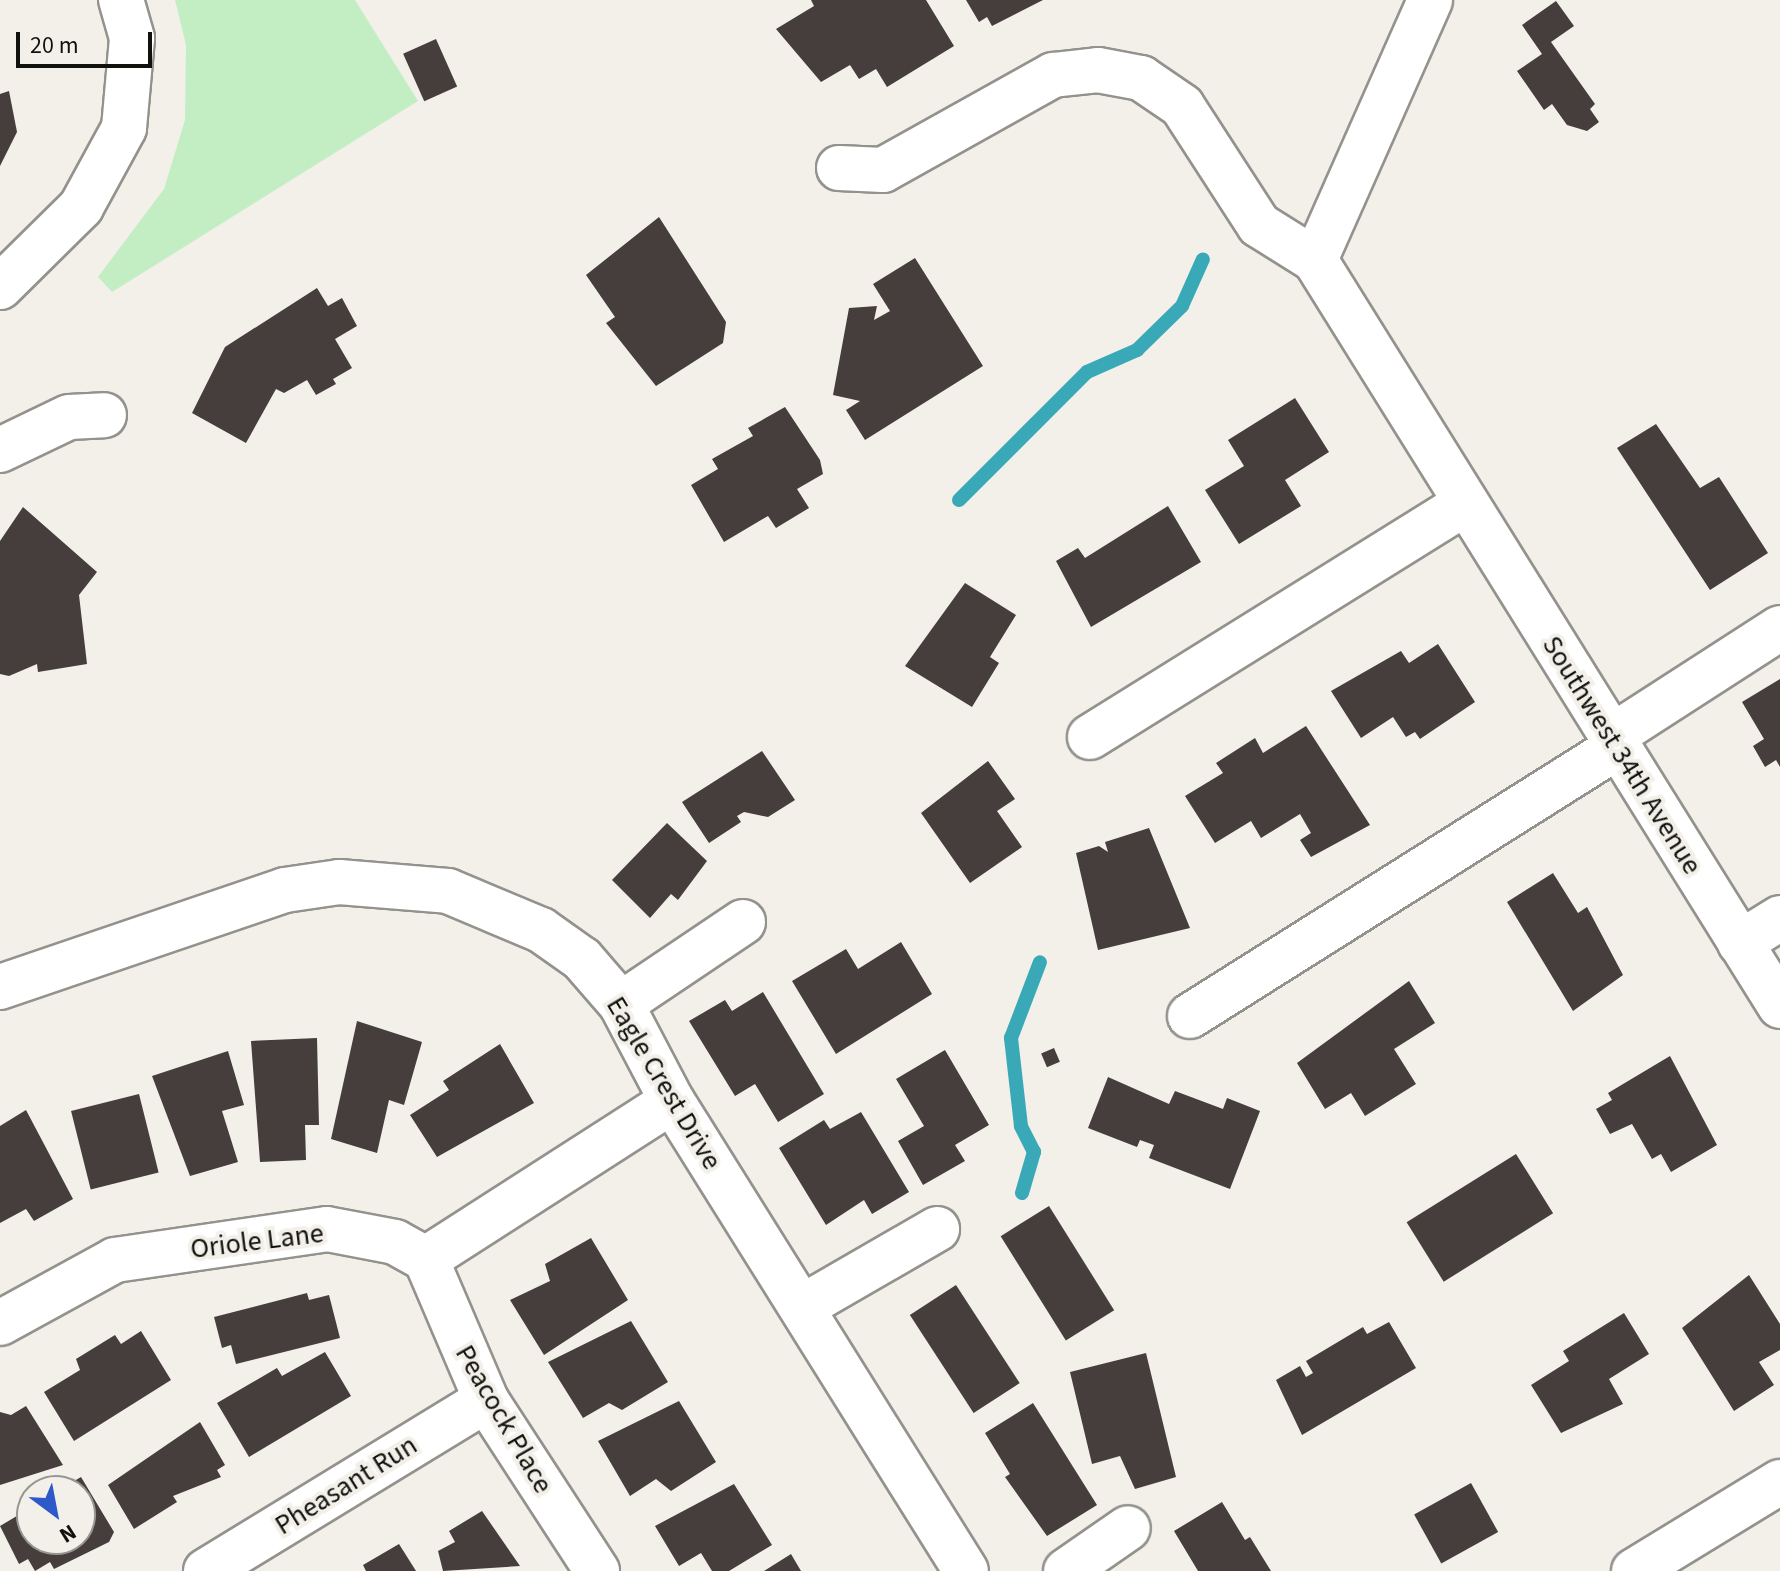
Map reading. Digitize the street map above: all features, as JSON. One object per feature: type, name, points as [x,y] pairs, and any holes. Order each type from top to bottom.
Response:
[{"type":"street","points":[[0,287],[81,207],[124,128],[134,83],[132,38],[121,0]]},
{"type":"street","points":[[839,168],[883,170],[1053,75],[1098,70],[1141,78],[1182,106],[1259,225],[1315,260],[1430,0]]},
{"type":"street","name":"Southwest 34th Avenue","points":[[1315,260],[1464,504],[1780,1006]]},
{"type":"street","points":[[0,450],[69,417],[104,415]]},
{"type":"street","points":[[1090,737],[1464,504]]},
{"type":"street","points":[[1190,1016],[1614,742],[1780,628]]},
{"type":"street","name":"Eagle Crest Drive","points":[[0,987],[285,890],[395,882],[507,912],[582,959],[621,1004],[672,1101],[966,1571]]},
{"type":"street","points":[[1740,943],[1780,918]]},
{"type":"street","points":[[621,1004],[743,922]]},
{"type":"street","points":[[426,1259],[672,1101]]},
{"type":"street","name":"Oriole Lane","points":[[0,1323],[115,1260],[327,1229],[395,1242],[426,1259]]},
{"type":"street","points":[[802,1307],[937,1229]]},
{"type":"street","name":"Peacock Place","points":[[426,1259],[486,1400],[597,1571]]},
{"type":"street","name":"Pheasant Run","points":[[206,1571],[486,1400]]},
{"type":"street","points":[[1634,1571],[1780,1482]]},
{"type":"street","points":[[1066,1571],[1128,1528]]},
{"type":"green space","points":[[175,0],[355,0],[418,101],[112,292],[98,277],[164,189],[185,120],[186,45]]},
{"type":"building","points":[[811,0],[926,0],[954,46],[887,87],[876,69],[859,79],[850,65],[821,82],[776,29],[814,6]]},
{"type":"building","points":[[966,0],[1043,0],[992,26],[987,17],[979,22]]},
{"type":"building","points":[[1556,1],[1574,26],[1551,42],[1595,104],[1590,109],[1599,122],[1587,131],[1567,125],[1552,104],[1544,110],[1517,71],[1542,54],[1522,25]]},
{"type":"building","points":[[436,39],[457,87],[424,101],[403,54]]},
{"type":"building","points":[[9,91],[17,132],[0,166],[0,94]]},
{"type":"building","points":[[659,217],[726,322],[723,343],[656,386],[606,323],[615,317],[586,275]]},
{"type":"building","points":[[915,258],[983,366],[865,440],[846,410],[860,401],[833,395],[849,308],[877,306],[874,320],[890,311],[873,284]]},
{"type":"building","points":[[317,288],[328,306],[342,298],[357,326],[335,339],[352,368],[333,379],[336,384],[316,395],[307,380],[284,393],[276,389],[246,443],[192,413],[225,347]]},
{"type":"building","points":[[1295,398],[1329,452],[1285,480],[1301,506],[1239,544],[1205,490],[1244,466],[1228,440]]},
{"type":"building","points":[[785,407],[820,460],[823,474],[797,489],[809,508],[776,528],[768,516],[724,542],[691,485],[718,469],[712,459],[753,436],[748,428]]},
{"type":"building","points":[[1656,424],[1700,488],[1719,477],[1768,553],[1710,590],[1617,448]]},
{"type":"building","points":[[1168,506],[1201,562],[1091,627],[1056,561],[1078,548],[1085,558]]},
{"type":"building","points":[[23,507],[97,572],[79,595],[87,664],[38,672],[37,664],[9,676],[0,674],[0,541]]},
{"type":"building","points":[[965,583],[1016,615],[990,657],[999,663],[972,707],[905,666]]},
{"type":"building","points":[[1438,644],[1475,702],[1420,739],[1415,732],[1406,737],[1393,717],[1361,738],[1331,691],[1401,651],[1409,663]]},
{"type":"building","points":[[1780,679],[1780,767],[1776,760],[1765,767],[1753,746],[1764,739],[1742,702]]},
{"type":"building","points":[[1306,726],[1370,825],[1311,857],[1300,840],[1311,833],[1300,814],[1261,838],[1251,821],[1215,843],[1185,796],[1223,773],[1216,763],[1255,738],[1263,753]]},
{"type":"building","points":[[762,751],[795,800],[768,817],[744,812],[737,816],[741,822],[709,843],[682,802]]},
{"type":"building","points":[[988,761],[1015,799],[997,811],[1022,847],[970,883],[921,813]]},
{"type":"building","points":[[667,823],[707,861],[678,900],[671,894],[650,918],[612,880]]},
{"type":"building","points":[[1149,828],[1190,928],[1098,950],[1076,853],[1099,846],[1108,852],[1105,842]]},
{"type":"building","points":[[1553,873],[1578,913],[1587,907],[1623,975],[1573,1011],[1507,902]]},
{"type":"building","points":[[901,942],[932,994],[836,1054],[792,981],[846,949],[858,969]]},
{"type":"building","points":[[1409,981],[1435,1023],[1394,1049],[1416,1084],[1365,1116],[1351,1093],[1325,1109],[1297,1063]]},
{"type":"building","points":[[763,992],[824,1094],[778,1122],[755,1084],[735,1096],[689,1021],[725,1000],[732,1011]]},
{"type":"building","points":[[357,1021],[422,1042],[404,1105],[389,1100],[377,1153],[331,1139]]},
{"type":"building","points":[[317,1038],[319,1125],[305,1125],[306,1160],[260,1162],[251,1041]]},
{"type":"building","points":[[500,1044],[534,1103],[437,1157],[410,1115],[449,1090],[443,1081]]},
{"type":"building","points":[[1054,1048],[1060,1062],[1047,1067],[1041,1053]]},
{"type":"building","points":[[945,1050],[989,1125],[955,1145],[965,1161],[923,1185],[898,1141],[924,1126],[896,1079]]},
{"type":"building","points":[[228,1051],[244,1105],[222,1111],[238,1162],[190,1176],[152,1076]]},
{"type":"building","points":[[1670,1056],[1717,1145],[1671,1172],[1661,1154],[1652,1159],[1632,1124],[1610,1134],[1596,1109],[1612,1100],[1608,1093]]},
{"type":"building","points":[[1108,1077],[1169,1104],[1175,1091],[1223,1109],[1227,1098],[1260,1111],[1230,1189],[1149,1158],[1154,1145],[1140,1140],[1137,1147],[1088,1128]]},
{"type":"building","points":[[139,1094],[159,1173],[91,1190],[71,1111]]},
{"type":"building","points":[[26,1110],[73,1199],[34,1221],[26,1209],[0,1223],[0,1126]]},
{"type":"building","points":[[861,1112],[909,1192],[872,1214],[864,1200],[826,1225],[779,1148],[824,1120],[830,1129]]},
{"type":"building","points":[[1516,1154],[1553,1213],[1444,1282],[1407,1222]]},
{"type":"building","points":[[1049,1206],[1114,1310],[1066,1341],[1001,1236]]},
{"type":"building","points":[[591,1238],[628,1300],[544,1355],[510,1300],[550,1281],[545,1264]]},
{"type":"building","points":[[1749,1275],[1780,1324],[1780,1350],[1759,1362],[1774,1385],[1734,1411],[1682,1328]]},
{"type":"building","points":[[956,1285],[1020,1383],[974,1413],[910,1315]]},
{"type":"building","points":[[307,1293],[309,1300],[329,1295],[340,1338],[236,1364],[231,1345],[222,1348],[214,1317]]},
{"type":"building","points":[[1624,1313],[1649,1354],[1609,1379],[1623,1404],[1561,1433],[1531,1385],[1569,1361],[1563,1351]]},
{"type":"building","points":[[631,1321],[668,1382],[622,1410],[609,1403],[583,1418],[548,1362]]},
{"type":"building","points":[[1389,1322],[1416,1368],[1302,1435],[1276,1380],[1300,1366],[1306,1377],[1313,1373],[1306,1361],[1363,1327],[1367,1334]]},
{"type":"building","points":[[141,1331],[171,1380],[74,1441],[44,1392],[80,1370],[76,1359],[115,1335],[121,1344]]},
{"type":"building","points":[[325,1352],[351,1396],[249,1457],[217,1403],[277,1368],[282,1376]]},
{"type":"building","points":[[1146,1353],[1176,1477],[1135,1489],[1120,1456],[1092,1464],[1070,1372]]},
{"type":"building","points":[[679,1401],[716,1462],[671,1491],[656,1479],[630,1496],[598,1441]]},
{"type":"building","points":[[1033,1403],[1097,1505],[1047,1536],[1005,1477],[1010,1474],[985,1433]]},
{"type":"building","points":[[26,1406],[63,1465],[32,1475],[16,1475],[16,1480],[0,1485],[0,1412],[11,1415]]},
{"type":"building","points":[[200,1422],[225,1465],[217,1470],[221,1477],[173,1496],[177,1502],[134,1529],[108,1485]]},
{"type":"building","points":[[1471,1483],[1498,1532],[1441,1563],[1414,1515]]},
{"type":"building","points":[[734,1484],[772,1545],[729,1571],[712,1571],[701,1553],[679,1566],[655,1526]]},
{"type":"building","points":[[96,1502],[114,1532],[109,1542],[96,1548]]},
{"type":"building","points":[[1222,1502],[1245,1540],[1250,1537],[1271,1571],[1198,1571],[1174,1531]]},
{"type":"building","points":[[482,1511],[520,1566],[443,1571],[438,1551],[455,1542],[449,1531]]},
{"type":"building","points":[[16,1516],[16,1555],[83,1555],[54,1569],[50,1562],[35,1571],[28,1559],[19,1564],[0,1526]]},
{"type":"building","points":[[399,1544],[416,1571],[366,1571],[363,1565]]},
{"type":"building","points":[[791,1554],[801,1571],[764,1571]]},
{"type":"waterway","points":[[959,500],[1087,372],[1137,350],[1182,306],[1203,259]]},
{"type":"waterway","points":[[1022,1193],[1034,1152],[1021,1126],[1011,1038],[1040,962]]}]
